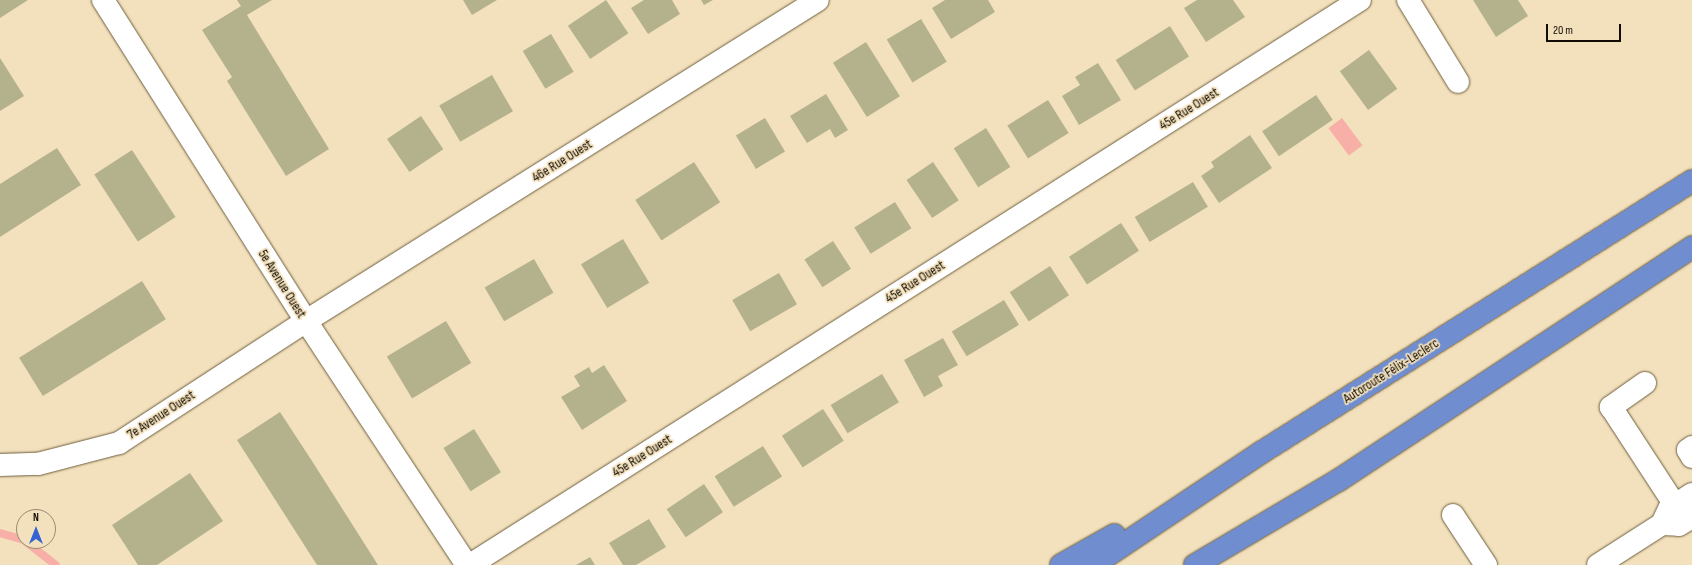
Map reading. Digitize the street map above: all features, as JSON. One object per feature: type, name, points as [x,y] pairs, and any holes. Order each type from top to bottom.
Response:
[{"type":"highway","name":"Autoroute Félix-Leclerc","points":[[1093,565],[1262,452],[1692,181]]},
{"type":"highway","points":[[1195,565],[1339,480],[1692,247]]},
{"type":"highway","points":[[1061,565],[1262,452]]},
{"type":"highway","points":[[1224,565],[1339,480]]},
{"type":"street","name":"46e Rue Ouest","points":[[306,321],[818,0]]},
{"type":"street","name":"45e Rue Ouest","points":[[469,565],[1360,0]]},
{"type":"street","points":[[1408,0],[1458,82]]},
{"type":"street","name":"5e Avenue Ouest","points":[[105,1],[306,321],[469,565]]},
{"type":"street","name":"7e Avenue Ouest","points":[[0,465],[38,464],[119,443],[306,321]]},
{"type":"street","points":[[1598,565],[1662,524],[1669,509],[1686,505],[1611,406],[1645,383]]},
{"type":"street","points":[[1453,515],[1486,565]]},
{"type":"shaded area","points":[[1342,118],[1362,145],[1349,155],[1328,128]]},
{"type":"building","points":[[0,0],[28,0],[0,18]]},
{"type":"building","points":[[237,0],[272,0],[247,15],[329,149],[286,176],[227,81],[232,77],[202,30],[241,6]]},
{"type":"building","points":[[463,0],[497,0],[472,15]]},
{"type":"building","points":[[606,0],[628,33],[590,59],[568,26]]},
{"type":"building","points":[[644,0],[672,0],[680,14],[648,34],[631,8]]},
{"type":"building","points":[[701,0],[713,0],[704,5]]},
{"type":"building","points":[[945,0],[988,0],[995,12],[951,39],[932,8]]},
{"type":"building","points":[[1197,0],[1233,0],[1245,17],[1206,42],[1184,8]]},
{"type":"building","points":[[1473,0],[1518,0],[1528,16],[1496,37]]},
{"type":"building","points":[[921,19],[947,62],[912,82],[887,40]]},
{"type":"building","points":[[1170,26],[1189,57],[1135,90],[1116,60]]},
{"type":"building","points":[[551,34],[574,72],[545,89],[523,51]]},
{"type":"building","points":[[866,42],[900,96],[867,117],[833,63]]},
{"type":"building","points":[[1369,50],[1397,89],[1368,110],[1340,71]]},
{"type":"building","points":[[0,58],[24,96],[0,111]]},
{"type":"building","points":[[1098,63],[1121,100],[1079,125],[1062,96],[1080,85],[1075,77]]},
{"type":"building","points":[[492,75],[513,111],[460,142],[439,106]]},
{"type":"building","points":[[826,94],[848,130],[835,138],[830,129],[807,143],[790,116]]},
{"type":"building","points":[[1316,95],[1333,120],[1279,156],[1262,131]]},
{"type":"building","points":[[1048,100],[1069,133],[1028,159],[1007,125]]},
{"type":"building","points":[[421,116],[443,149],[409,172],[387,139]]},
{"type":"building","points":[[765,118],[785,151],[756,169],[736,136]]},
{"type":"building","points":[[986,128],[1010,167],[978,187],[954,148]]},
{"type":"building","points":[[1250,135],[1272,168],[1219,203],[1201,176],[1214,167],[1211,162]]},
{"type":"building","points":[[57,148],[81,185],[0,237],[0,184]]},
{"type":"building","points":[[132,150],[176,217],[138,242],[94,175]]},
{"type":"building","points":[[694,162],[720,202],[661,240],[635,200]]},
{"type":"building","points":[[933,162],[959,200],[932,218],[906,180]]},
{"type":"building","points":[[1193,182],[1208,207],[1150,242],[1135,217]]},
{"type":"building","points":[[895,202],[911,228],[871,254],[854,227]]},
{"type":"building","points":[[1121,223],[1139,251],[1087,284],[1069,257]]},
{"type":"building","points":[[623,239],[649,283],[607,308],[581,264]]},
{"type":"building","points":[[833,241],[851,269],[822,287],[804,260]]},
{"type":"building","points":[[534,259],[554,293],[504,321],[485,288]]},
{"type":"building","points":[[1050,266],[1069,295],[1029,321],[1010,292]]},
{"type":"building","points":[[779,273],[797,304],[750,331],[732,300]]},
{"type":"building","points":[[142,281],[166,319],[43,396],[19,358]]},
{"type":"building","points":[[1004,300],[1019,325],[967,356],[952,331]]},
{"type":"building","points":[[446,321],[471,363],[412,399],[387,357]]},
{"type":"building","points":[[943,338],[958,365],[938,376],[943,386],[924,397],[904,360]]},
{"type":"building","points":[[604,365],[627,401],[582,430],[561,397],[580,386],[574,376],[589,367],[592,373]]},
{"type":"building","points":[[882,374],[899,402],[848,433],[831,405]]},
{"type":"building","points":[[823,409],[844,441],[803,468],[782,436]]},
{"type":"building","points":[[280,412],[378,565],[317,565],[237,440]]},
{"type":"building","points":[[474,429],[501,472],[470,491],[443,448]]},
{"type":"building","points":[[763,446],[782,477],[734,507],[715,476]]},
{"type":"building","points":[[190,473],[223,521],[157,565],[138,565],[112,525]]},
{"type":"building","points":[[704,484],[723,512],[686,537],[667,509]]},
{"type":"building","points":[[649,519],[666,547],[636,565],[623,565],[609,543]]},
{"type":"building","points":[[590,557],[595,565],[576,565]]},
{"type":"waterway","points":[[0,533],[16,538]]},
{"type":"waterway","points":[[35,549],[56,565]]}]
